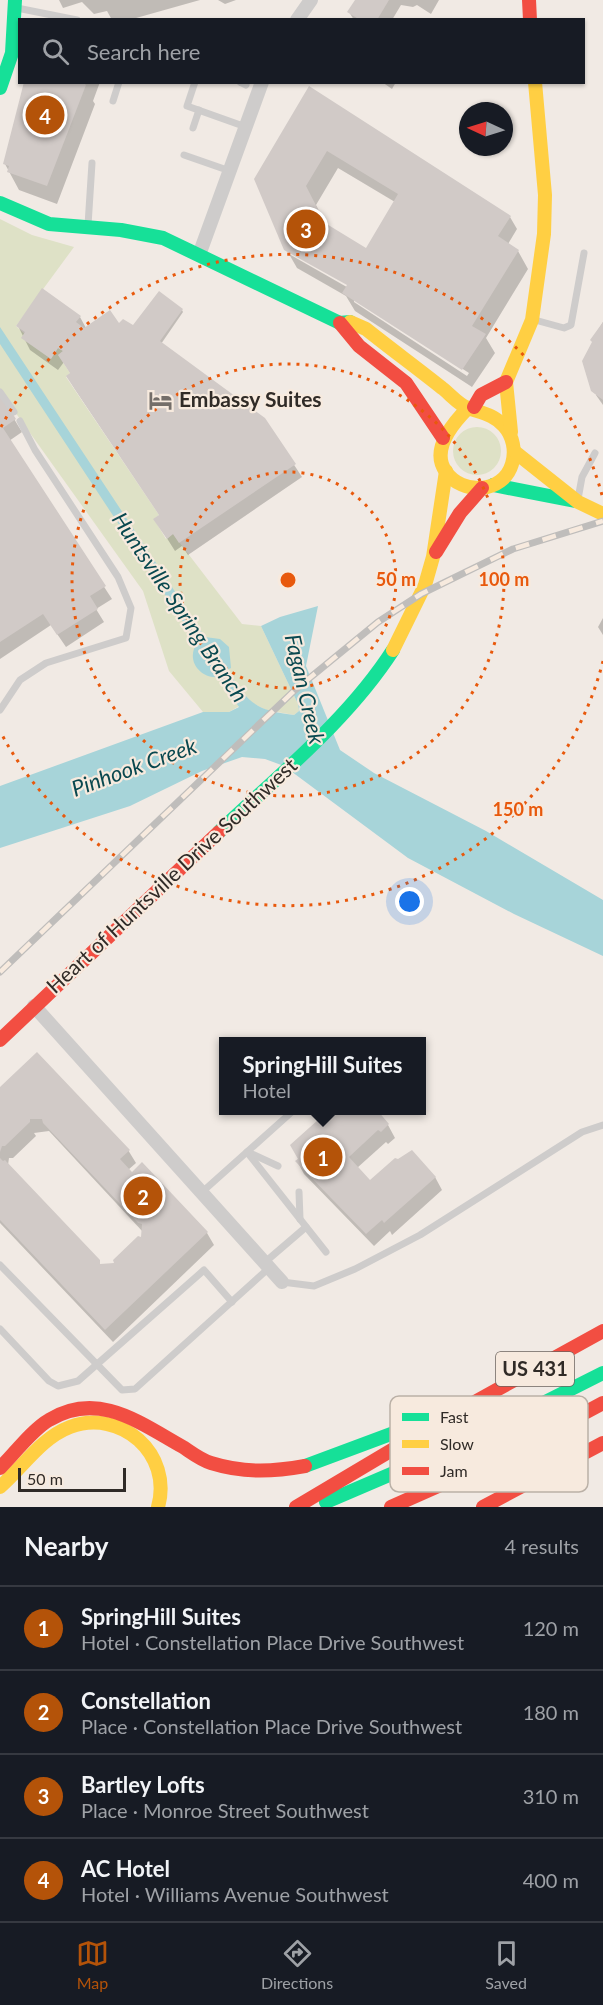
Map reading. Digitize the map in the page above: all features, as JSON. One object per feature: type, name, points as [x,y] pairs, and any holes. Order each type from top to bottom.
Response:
[{"type":"main road","points":[[529,0],[530,18]]},
{"type":"main road","points":[[0,88],[12,53],[15,4]]},
{"type":"main road","points":[[487,487],[509,472],[515,452],[506,381],[532,320],[540,277],[545,195],[535,84]]},
{"type":"main road","points":[[0,203],[38,222],[121,230],[163,238],[340,323],[354,322],[471,408],[500,420],[511,432]]},
{"type":"main road","points":[[340,323],[346,337],[400,377],[426,409],[443,438]]},
{"type":"main road","points":[[506,381],[481,395],[443,438],[440,449],[446,471],[462,485],[578,502]]},
{"type":"main road","points":[[515,452],[578,502],[603,514]]},
{"type":"main road","name":"Heart of Huntsville Drive Southwest","points":[[0,1040],[338,718],[368,685],[392,651],[425,585],[433,557],[446,471]]},
{"type":"main road","name":"Heart of Huntsville Drive Southwest","points":[[433,557],[460,513],[487,487]]},
{"type":"main road","name":"US 431","points":[[484,1396],[603,1330]]},
{"type":"main road","points":[[558,1396],[603,1373]]},
{"type":"main road","points":[[588,1412],[603,1403]]},
{"type":"main road","points":[[0,1468],[48,1420],[79,1408],[101,1407],[123,1413],[208,1462],[239,1470],[269,1472],[308,1466],[390,1435]]},
{"type":"main road","points":[[0,1487],[57,1433],[84,1424],[106,1423],[127,1430],[151,1453],[161,1483],[158,1507]]},
{"type":"main road","points":[[588,1451],[603,1443]]},
{"type":"main road","name":"US 431","points":[[296,1507],[390,1451]]},
{"type":"main road","points":[[313,1507],[390,1476]]},
{"type":"main road","points":[[391,1507],[429,1492]]},
{"type":"main road","points":[[476,1507],[486,1505],[511,1492]]},
{"type":"street","points":[[298,18],[311,0]]},
{"type":"street","points":[[199,255],[261,84]]},
{"type":"street","points":[[34,1006],[282,1282]]},
{"type":"lane","points":[[15,4],[69,18]]},
{"type":"lane","points":[[112,101],[118,84]]},
{"type":"lane","points":[[194,84],[187,106],[246,127]]},
{"type":"lane","points":[[193,128],[199,110]]},
{"type":"lane","points":[[184,155],[230,171]]},
{"type":"lane","points":[[87,228],[92,163]]},
{"type":"lane","points":[[532,320],[564,328],[571,325],[584,253]]},
{"type":"lane","points":[[0,392],[14,412]]},
{"type":"lane","points":[[0,710],[20,680],[46,663],[126,638],[131,608],[118,577],[35,450],[20,421]]},
{"type":"lane","points":[[578,502],[582,477],[595,453]]},
{"type":"lane","points":[[201,1193],[289,1115]]},
{"type":"lane","points":[[282,1282],[314,1286],[354,1269],[420,1235],[582,1131],[603,1125]]},
{"type":"lane","points":[[248,1152],[279,1166]]},
{"type":"lane","points":[[248,1152],[326,1252]]},
{"type":"lane","points":[[298,1192],[300,1219]]},
{"type":"lane","points":[[0,1265],[122,1390],[135,1389],[232,1302],[306,1227]]},
{"type":"lane","points":[[0,1329],[49,1381],[58,1386],[78,1381],[99,1365],[204,1270],[232,1302]]},
{"type":"green space","points":[[0,219],[32,235],[74,247],[16,326],[51,358],[58,348],[63,351],[58,355],[70,373],[66,377],[159,515],[154,519],[166,539],[173,534],[242,624],[261,626],[298,704],[299,711],[294,715],[266,710],[248,701],[229,712],[203,712],[169,671],[143,591],[0,391]]},
{"type":"green space","points":[[472,427],[482,427],[494,434],[501,446],[501,456],[494,468],[482,475],[472,475],[457,464],[453,456],[453,446],[464,431]]},
{"type":"water","points":[[0,327],[205,637],[220,639],[229,647],[231,668],[227,670],[247,697],[261,707],[281,713],[294,715],[299,711],[298,704],[261,626],[280,617],[318,606],[306,666],[340,750],[374,773],[486,831],[603,900],[603,956],[514,914],[408,858],[284,766],[265,759],[242,757],[202,771],[130,806],[0,848],[0,786],[203,712],[229,712],[239,707],[218,677],[206,675],[197,667],[193,656],[197,643],[0,344]]},
{"type":"building","points":[[355,0],[389,0],[378,18],[357,18],[347,12]]},
{"type":"building","points":[[23,84],[86,85],[47,186],[7,172],[9,166],[3,164]]},
{"type":"building","points":[[309,86],[511,216],[498,236],[519,250],[472,326],[486,334],[462,370],[342,293],[347,285],[284,250],[254,179]],"holes":[[[327,151],[398,194],[366,248],[325,223],[306,186]]]},
{"type":"building","name":"Embassy Suites","points":[[42,288],[81,316],[76,322],[84,328],[110,310],[119,323],[123,319],[133,325],[159,291],[183,309],[160,341],[265,418],[296,464],[179,543],[173,534],[167,539],[153,519],[159,515],[66,376],[70,373],[58,355],[63,351],[58,348],[51,359],[21,338],[25,332],[16,326]]},
{"type":"building","points":[[603,322],[603,400],[591,391],[582,361],[592,342],[590,340]]},
{"type":"building","points":[[0,394],[16,419],[3,428],[106,586],[90,596],[98,609],[57,635],[43,614],[0,642]]},
{"type":"building","points":[[37,1052],[130,1150],[120,1159],[132,1172],[142,1162],[208,1232],[105,1330],[0,1220],[0,1158],[5,1160],[100,1260],[100,1264],[114,1263],[113,1260],[138,1236],[141,1237],[142,1224],[138,1223],[43,1123],[42,1119],[30,1119],[30,1122],[5,1146],[2,1146],[0,1152],[0,1087]]},
{"type":"building","points":[[317,1115],[381,1115],[389,1124],[381,1132],[378,1130],[349,1157],[370,1180],[395,1158],[398,1159],[412,1150],[436,1177],[384,1223],[382,1220],[366,1234],[295,1161],[298,1159],[290,1145],[319,1119]]},
{"type":"railway","points":[[0,972],[295,690],[378,622],[421,594],[513,549],[603,521]]},
{"type":"traffic: fast","points":[[0,88],[12,53],[15,0]]},
{"type":"traffic: fast","points":[[0,203],[49,224],[121,230],[163,238],[340,323],[350,322]]},
{"type":"traffic: fast","points":[[493,485],[575,501]]},
{"type":"traffic: fast","points":[[219,832],[334,723],[375,676],[393,650]]},
{"type":"traffic: fast","points":[[557,1396],[603,1373]]},
{"type":"traffic: fast","points":[[305,1466],[390,1434]]},
{"type":"traffic: fast","points":[[326,1502],[390,1475]]},
{"type":"traffic: slow","points":[[511,432],[506,382],[532,320],[544,234],[545,195],[535,84]]},
{"type":"traffic: slow","points":[[350,322],[366,329],[461,404],[491,416],[504,426],[512,439],[514,449],[512,464],[507,474],[491,486],[482,488],[462,485],[446,472],[442,464],[441,455],[445,437],[468,408]]},
{"type":"traffic: slow","points":[[515,452],[578,502],[603,514]]},
{"type":"traffic: slow","points":[[393,650],[425,585],[433,557],[446,471]]},
{"type":"traffic: slow","points":[[0,1487],[41,1446],[60,1432],[70,1427],[89,1423],[107,1424],[124,1430],[139,1440],[150,1453],[158,1469],[161,1488],[158,1507]]},
{"type":"traffic: jam","points":[[529,0],[530,18]]},
{"type":"traffic: jam","points":[[340,323],[359,346],[406,383],[443,438]]},
{"type":"traffic: jam","points":[[474,407],[481,395],[506,382]]},
{"type":"traffic: jam","points":[[436,552],[460,513],[482,488]]},
{"type":"traffic: jam","points":[[0,1040],[219,832]]},
{"type":"traffic: jam","points":[[486,1396],[603,1331]]},
{"type":"traffic: jam","points":[[588,1411],[603,1403]]},
{"type":"traffic: jam","points":[[0,1468],[43,1424],[67,1412],[85,1408],[102,1409],[135,1420],[211,1463],[235,1469],[258,1470],[305,1466]]},
{"type":"traffic: jam","points":[[588,1451],[603,1443]]},
{"type":"traffic: jam","points":[[296,1507],[390,1451]]},
{"type":"traffic: jam","points":[[391,1507],[425,1492]]},
{"type":"traffic: jam","points":[[483,1507],[511,1492]]},
{"type":"place","name":"AC Hotel","points":[[45,115]]},
{"type":"place","name":"Bartley Lofts","points":[[306,229]]},
{"type":"place","name":"Embassy Suites","points":[[161,400]]},
{"type":"place","name":"SpringHill Suites","points":[[323,1157]]},
{"type":"place","name":"Constellation","points":[[143,1196]]},
{"type":"water label","name":"Huntsville Spring Branch","points":[[180,607]]},
{"type":"water label","name":"Fagan Creek","points":[[305,689]]},
{"type":"water label","name":"Pinhook Creek","points":[[134,767]]}]
